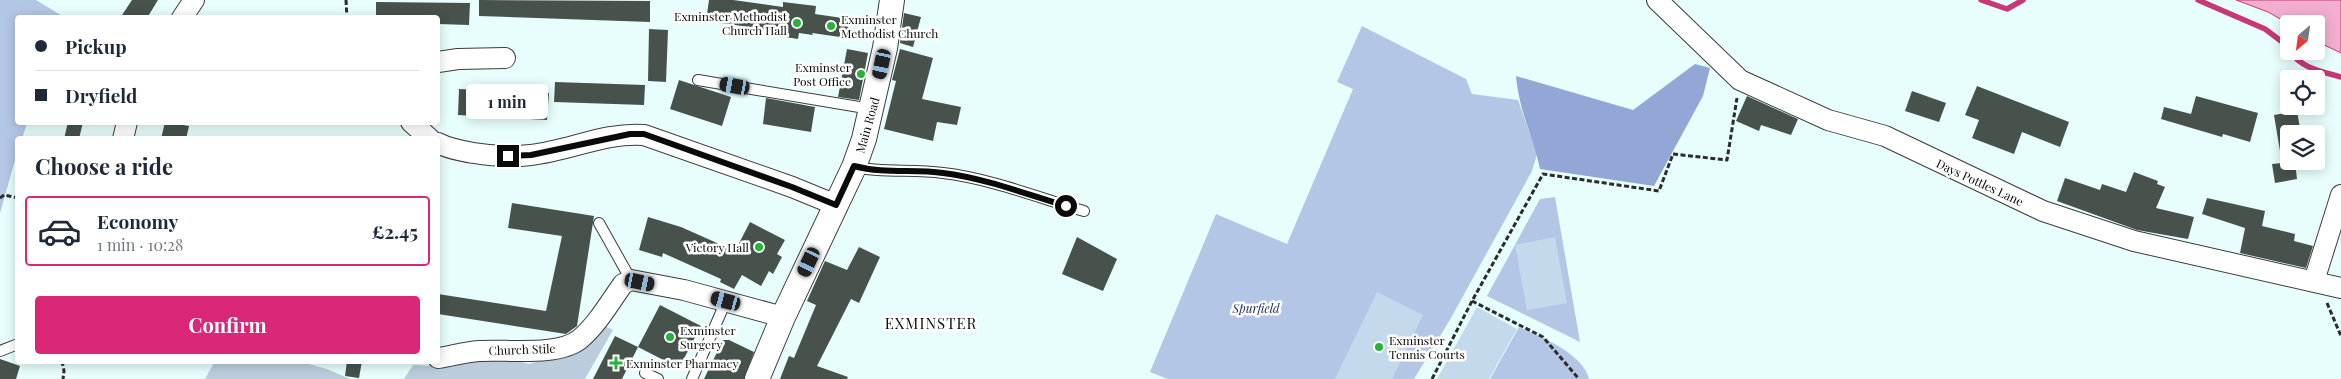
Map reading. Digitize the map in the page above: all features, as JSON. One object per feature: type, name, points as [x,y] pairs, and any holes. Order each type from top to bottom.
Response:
[{"type":"street","name":"Main Road","points":[[757,379],[783,317],[854,166],[872,109],[885,48],[892,0]]},
{"type":"street","name":"Days Pottles Lane","points":[[1657,0],[1740,80],[1828,120],[1885,136],[2052,214],[2134,241],[2341,288]]},
{"type":"street","points":[[440,62],[458,59],[505,58]]},
{"type":"street","points":[[414,125],[427,136]]},
{"type":"street","points":[[440,143],[445,147],[483,155],[531,155],[604,138],[644,134],[792,187],[836,205]]},
{"type":"street","points":[[2314,281],[2341,195]]},
{"type":"street","points":[[631,280],[726,301],[783,317]]},
{"type":"street","name":"Church Stile","points":[[440,358],[478,351],[562,348],[581,338],[623,284],[631,280]]},
{"type":"lane","points":[[698,80],[872,109]]},
{"type":"lane","points":[[854,166],[874,171],[950,174],[974,179],[1084,211]]},
{"type":"lane","points":[[599,223],[631,280]]},
{"type":"lane","points":[[692,379],[726,301]]},
{"type":"lane","points":[[0,351],[15,345]]},
{"type":"lane","points":[[645,373],[658,379]]},
{"type":"path","points":[[346,0],[347,15]]},
{"type":"path","points":[[1432,379],[1472,301],[1542,174],[1659,192],[1673,154],[1727,160],[1740,80]]},
{"type":"path","points":[[0,198],[4,195],[15,197]]},
{"type":"path","points":[[2314,281],[2325,296],[2341,336]]},
{"type":"path","points":[[1472,301],[1543,337],[1579,379]]},
{"type":"path","points":[[63,364],[63,379]]},
{"type":"green space","points":[[0,0],[36,0],[61,15],[15,15],[15,125],[26,125],[23,136],[15,136],[15,160],[0,213]]},
{"type":"green space","name":"Spurfield","points":[[1362,26],[1466,79],[1472,94],[1518,100],[1537,154],[1532,171],[1451,318],[1414,379],[1168,379],[1150,372],[1216,214],[1287,244],[1353,89],[1337,82]]},
{"type":"green space","points":[[1555,197],[1580,342],[1487,296],[1540,199]]},
{"type":"green space","points":[[1519,327],[1549,341],[1570,354],[1579,362],[1589,379],[1490,379]]},
{"type":"shaded area","points":[[2236,0],[2341,0],[2341,53],[2325,45],[2325,15],[2280,15],[2280,19],[2268,12]]},
{"type":"shaded area","points":[[1695,64],[1710,68],[1703,96],[1654,186],[1540,169],[1520,101],[1516,76],[1633,110]]},
{"type":"shaded area","points":[[1555,237],[1567,303],[1527,310],[1515,245]]},
{"type":"shaded area","name":"Exminster Tennis Courts","points":[[1377,292],[1423,315],[1392,379],[1335,379]]},
{"type":"shaded area","points":[[1477,307],[1517,329],[1489,379],[1437,379]]},
{"type":"shaded area","points":[[601,324],[613,330],[585,379],[404,379],[413,365],[453,367],[458,363],[501,356],[529,364],[545,359]]},
{"type":"shaded area","points":[[213,364],[309,364],[327,369],[350,379],[205,379]]},
{"type":"building","points":[[132,0],[158,0],[149,15],[122,15]]},
{"type":"building","points":[[479,0],[650,1],[650,22],[479,16]]},
{"type":"building","points":[[709,0],[733,0],[783,7],[783,2],[816,6],[815,14],[849,19],[847,38],[799,33],[798,39],[779,36],[779,31],[706,21]]},
{"type":"building","points":[[376,2],[470,3],[469,25],[440,24],[440,15],[376,15]]},
{"type":"building","points":[[904,13],[921,17],[913,47],[900,43]]},
{"type":"building","points":[[649,29],[668,30],[666,82],[648,81]]},
{"type":"building","points":[[847,49],[868,53],[859,100],[838,97]]},
{"type":"building","points":[[900,49],[933,58],[922,99],[961,107],[957,125],[937,122],[933,141],[884,129],[896,81],[892,80]]},
{"type":"building","points":[[679,80],[731,97],[722,126],[670,109]]},
{"type":"building","points":[[555,82],[645,85],[644,105],[554,102]]},
{"type":"building","points":[[1977,86],[2069,122],[2060,147],[2022,132],[2014,154],[1972,138],[1979,120],[1965,115]]},
{"type":"building","points":[[459,89],[549,93],[547,120],[458,115]]},
{"type":"building","points":[[1912,91],[1946,103],[1939,122],[1905,111]]},
{"type":"building","points":[[1747,96],[1798,119],[1791,135],[1761,125],[1759,131],[1736,121]]},
{"type":"building","points":[[2196,96],[2258,113],[2250,142],[2223,134],[2222,137],[2161,119],[2164,107],[2191,114]]},
{"type":"building","points":[[766,98],[815,107],[811,132],[763,124]]},
{"type":"building","points":[[2274,115],[2298,115],[2299,125],[2280,125],[2280,151]]},
{"type":"building","points":[[67,125],[82,125],[80,136],[65,136]]},
{"type":"building","points":[[164,125],[189,126],[187,136],[162,136]]},
{"type":"building","points":[[2280,163],[2280,170],[2296,170],[2297,179],[2275,183],[2272,164]]},
{"type":"building","points":[[2134,172],[2158,181],[2157,184],[2165,187],[2156,208],[2194,217],[2188,239],[2137,230],[2057,201],[2065,178],[2100,190],[2102,184],[2126,192]]},
{"type":"building","points":[[2207,198],[2265,211],[2262,226],[2295,234],[2294,241],[2313,246],[2306,268],[2240,253],[2245,228],[2202,214]]},
{"type":"building","points":[[512,203],[594,216],[577,326],[566,334],[440,314],[440,294],[546,311],[562,236],[508,228]]},
{"type":"building","points":[[648,217],[681,227],[735,251],[750,222],[785,240],[777,254],[782,257],[773,274],[769,271],[761,286],[742,275],[734,289],[720,282],[721,279],[663,253],[662,257],[639,250]]},
{"type":"building","points":[[1077,237],[1117,259],[1103,291],[1062,274]]},
{"type":"building","points":[[859,247],[880,257],[859,303],[851,299],[817,366],[848,377],[847,379],[780,379],[789,356],[794,358],[816,305],[807,301],[825,261],[847,270]]},
{"type":"building","name":"Exminster Surgery","points":[[660,305],[701,326],[679,368],[638,347]]},
{"type":"building","name":"Exminster Pharmacy","points":[[615,336],[638,347],[622,379],[593,379]]},
{"type":"building","points":[[723,340],[729,340],[754,352],[744,379],[704,379]]},
{"type":"building","points":[[0,359],[20,366],[16,379],[0,379]]},
{"type":"building","points":[[347,364],[361,364],[359,378],[345,376]]},
{"type":"waterway","points":[[1981,0],[2007,9],[2023,0]]},
{"type":"waterway","points":[[2198,0],[2265,29],[2280,40]]},
{"type":"waterway","points":[[2298,60],[2320,71],[2341,77]]},
{"type":"place","name":"Exminster Methodist Church Hall","points":[[797,23]]},
{"type":"place","name":"Exminster Methodist Church","points":[[831,26]]},
{"type":"place","name":"Exminster Post Office","points":[[861,74]]},
{"type":"place","name":"Victory Hall","points":[[759,247]]},
{"type":"place","name":"Exminster Surgery","points":[[670,337]]},
{"type":"place","name":"Exminster Tennis Courts","points":[[1379,347]]},
{"type":"place","name":"Exminster Pharmacy","points":[[616,363]]},
{"type":"district","name":"EXMINSTER","points":[[931,323]]},
{"type":"route","points":[[508,156],[531,155],[604,138],[644,134],[792,187],[836,205],[854,166],[874,171],[943,173],[974,179],[1066,206]]}]
